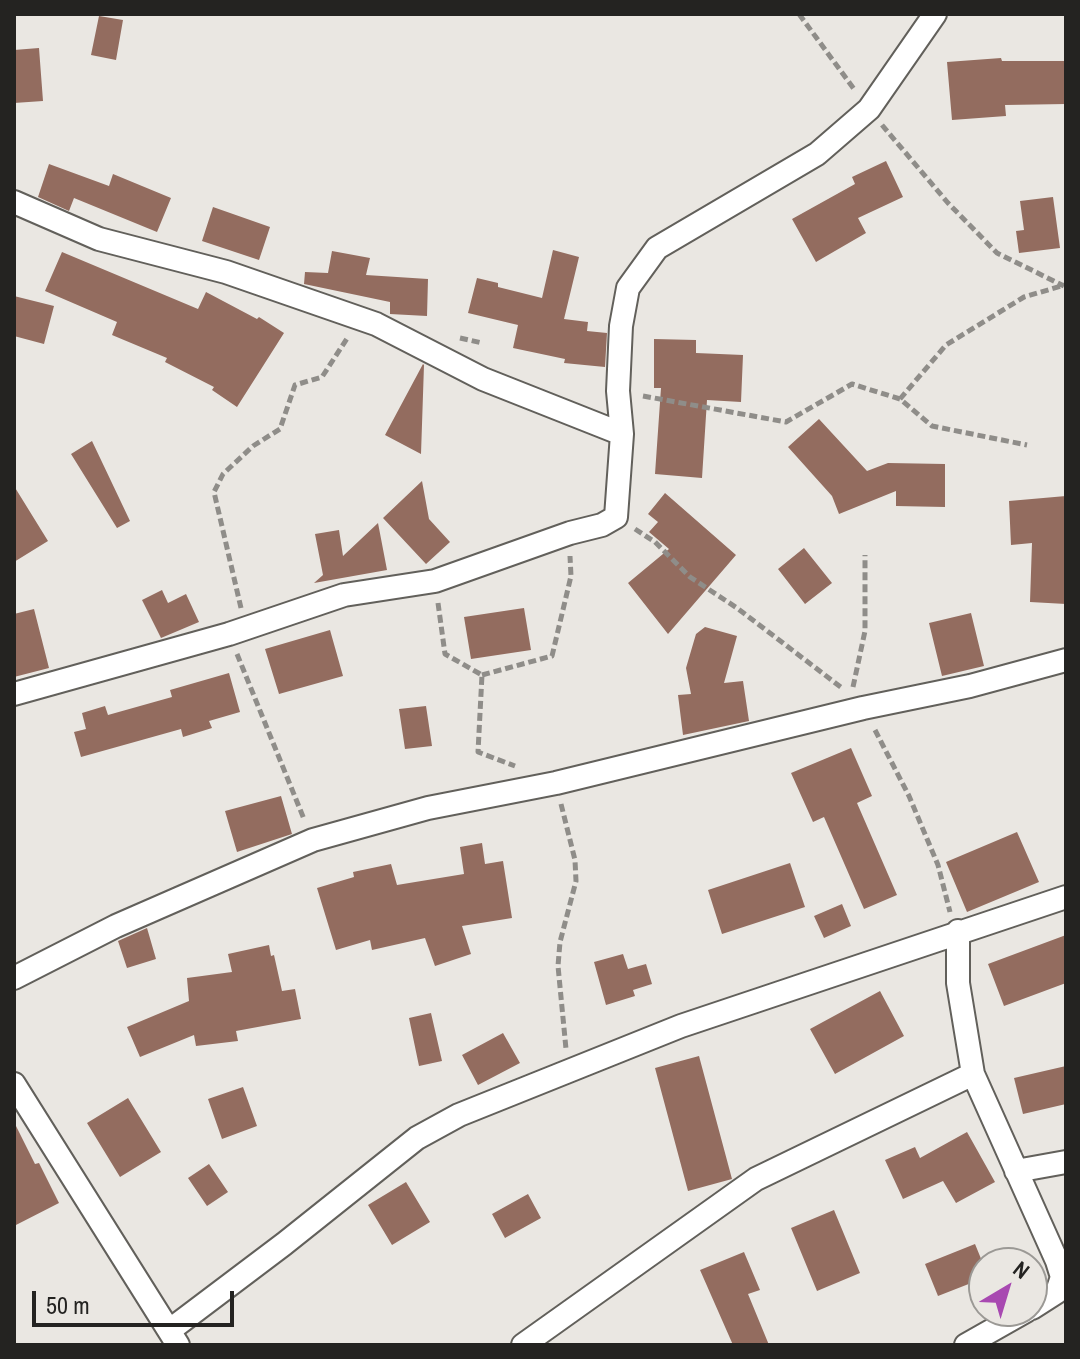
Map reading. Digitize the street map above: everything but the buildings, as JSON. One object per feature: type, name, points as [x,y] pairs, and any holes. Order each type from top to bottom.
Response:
[{"type":"street","points":[[14,694],[237,632],[344,595],[435,581],[570,533],[602,525],[616,517],[622,434],[618,391],[621,326],[628,288],[657,248],[817,154],[869,109],[935,14]]},
{"type":"street","points":[[14,202],[99,239],[226,272],[376,324],[483,379],[622,434]]},
{"type":"street","points":[[14,978],[179,896],[313,840],[428,808],[556,783],[863,708],[970,686],[1066,660]]},
{"type":"street","points":[[15,1089],[174,1337],[417,1138],[459,1115],[681,1026],[1066,897]]},
{"type":"street","points":[[958,931],[958,983],[973,1074],[1057,1261],[1062,1277],[1057,1292],[1048,1298]]},
{"type":"street","points":[[523,1345],[756,1179],[973,1074]]},
{"type":"street","points":[[1016,1171],[1066,1162]]},
{"type":"street","points":[[966,1345],[998,1327]]},
{"type":"path","points":[[799,14],[869,109],[948,203],[997,253],[1065,285]]},
{"type":"path","points":[[900,399],[946,345],[1024,297],[1065,285]]},
{"type":"path","points":[[313,840],[237,632],[214,492],[223,474],[253,446],[280,429],[295,385],[322,377],[359,319]]},
{"type":"path","points":[[618,391],[786,422],[852,384],[900,399],[932,426],[1027,445]]},
{"type":"path","points":[[616,517],[655,542],[690,577],[737,608],[852,696],[865,631],[865,555]]},
{"type":"path","points":[[435,581],[445,654],[482,675],[552,656],[571,576],[570,533]]},
{"type":"path","points":[[482,675],[478,752],[517,767]]},
{"type":"path","points":[[863,708],[909,796],[938,865],[958,931]]},
{"type":"path","points":[[556,783],[575,860],[576,881],[560,942],[558,966],[568,1070]]}]
